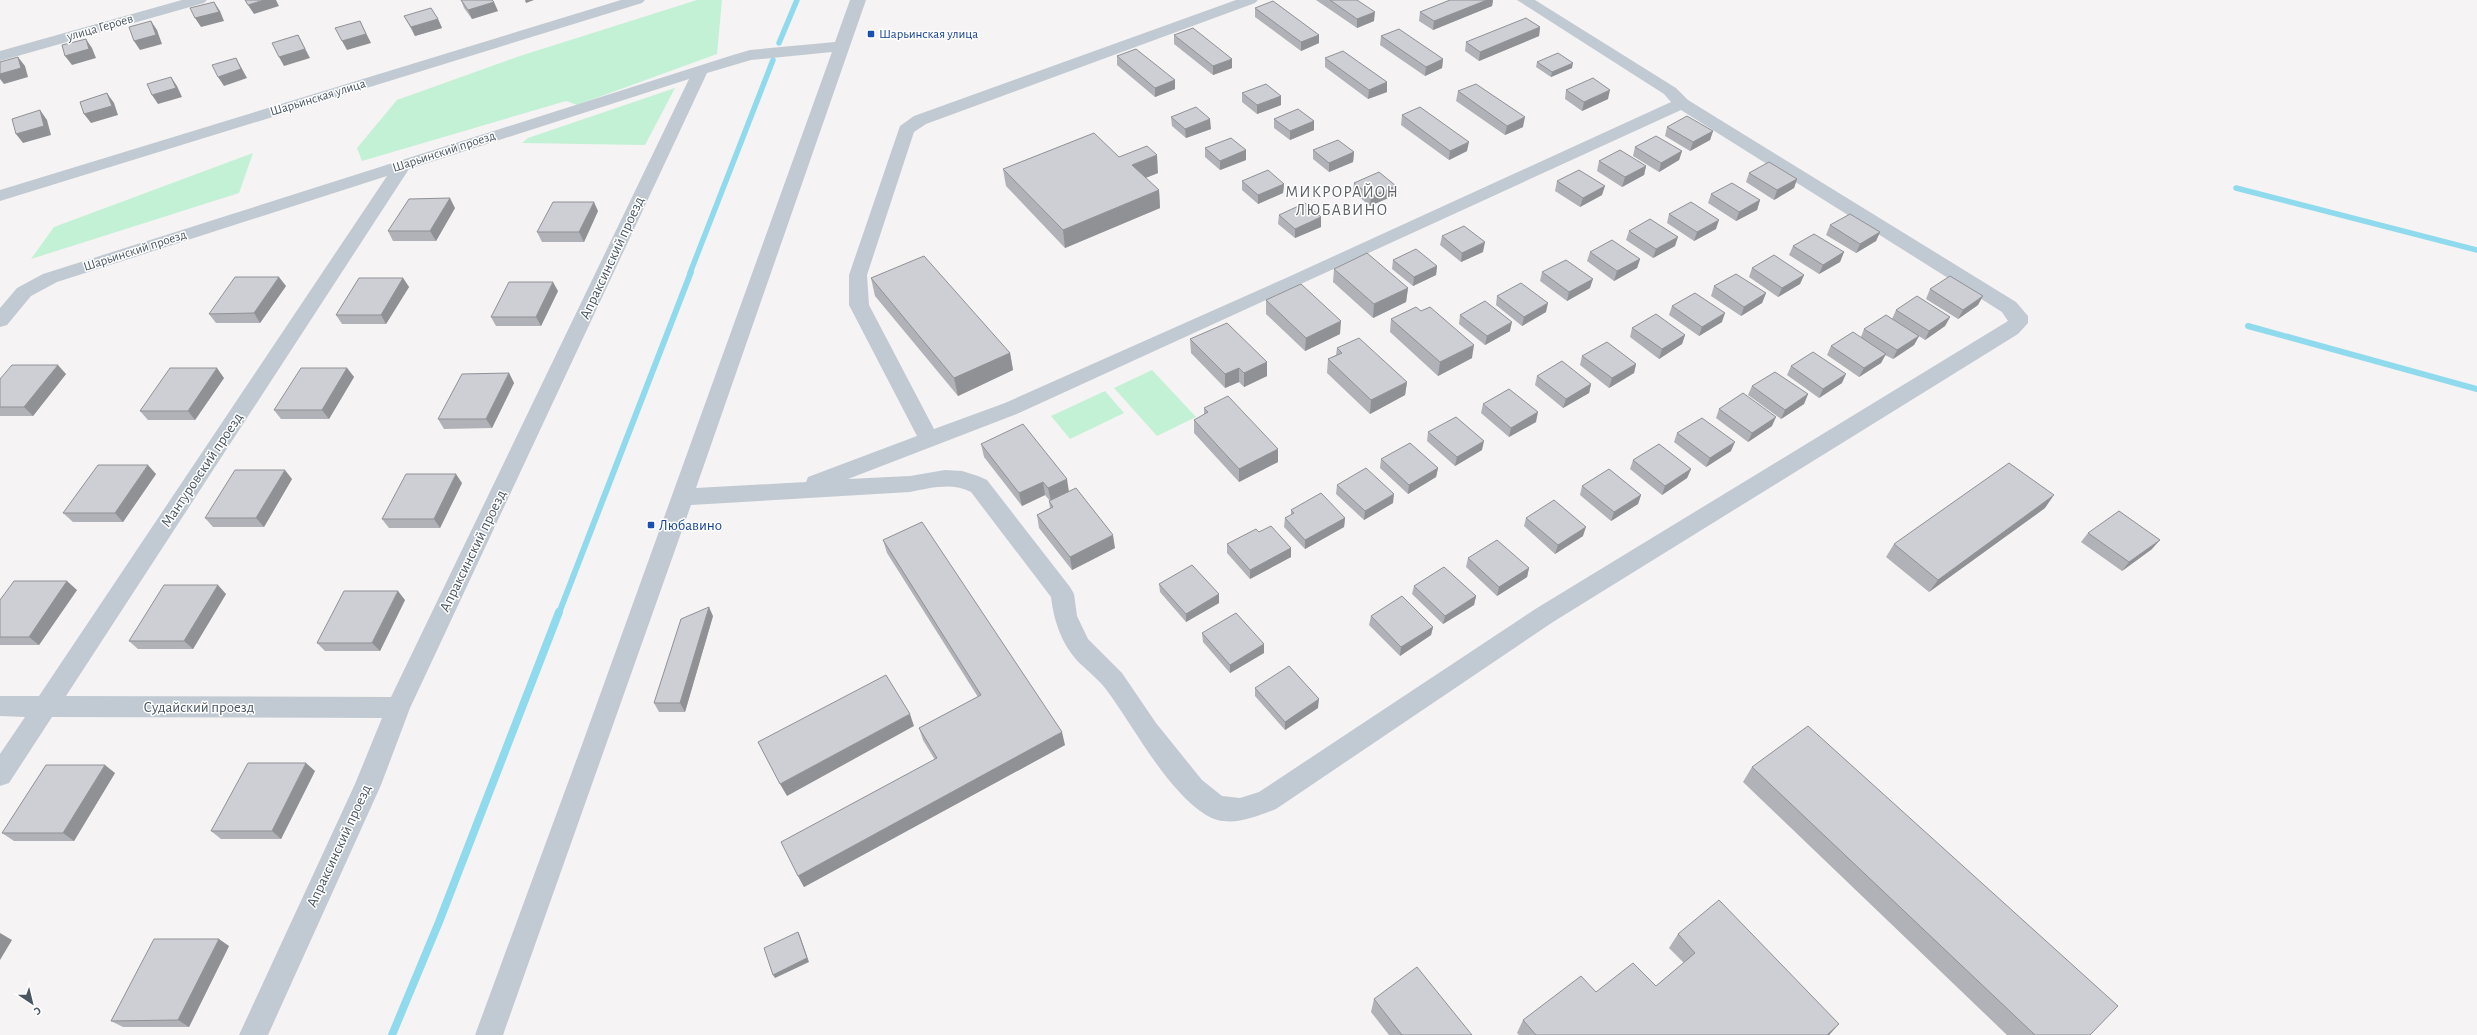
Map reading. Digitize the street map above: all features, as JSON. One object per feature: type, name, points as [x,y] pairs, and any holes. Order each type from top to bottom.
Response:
[{"type":"street","name":"улица Героев","points":[[0,56],[199,0]]},
{"type":"street","name":"Шарьинская улица","points":[[0,196],[637,0]]},
{"type":"street","points":[[489,1035],[683,497],[858,0]]},
{"type":"street","points":[[929,439],[859,305],[858,275],[906,130],[920,120],[1250,0]]},
{"type":"street","points":[[683,497],[910,484],[946,478],[966,478],[980,486],[1062,594],[1064,616],[1079,646],[1113,680],[1147,731],[1193,788],[1216,806],[1240,810],[1267,801],[1545,615],[2011,329],[2018,323],[2018,316],[2010,307],[1682,103],[1670,91],[1525,0]]},
{"type":"street","name":"Шарьинский проезд","points":[[0,320],[24,292],[50,278],[750,55],[842,46]]},
{"type":"street","name":"Апраксинский проезд","points":[[253,1035],[368,785],[398,708],[702,70]]},
{"type":"street","points":[[799,490],[1012,408],[1682,103]]},
{"type":"street","name":"Мантуровский проезд","points":[[0,775],[404,165]]},
{"type":"street","name":"Судайский проезд","points":[[0,706],[398,708]]},
{"type":"green space","points":[[697,0],[722,0],[717,54],[577,105],[566,101],[362,161],[357,148],[397,100],[520,56]]},
{"type":"green space","points":[[675,88],[645,145],[522,143],[528,138]]},
{"type":"green space","points":[[253,153],[239,193],[31,259],[54,227]]},
{"type":"green space","points":[[1152,370],[1196,417],[1157,436],[1114,388]]},
{"type":"green space","points":[[1105,391],[1124,413],[1070,439],[1051,416]]},
{"type":"building","points":[[245,0],[264,0],[248,5]]},
{"type":"building","points":[[461,0],[492,0],[494,2],[468,10]]},
{"type":"building","points":[[1330,0],[1357,0],[1375,12],[1357,19]]},
{"type":"building","points":[[1450,0],[1487,0],[1434,21],[1420,12]]},
{"type":"building","points":[[1273,1],[1319,35],[1301,42],[1255,8]]},
{"type":"building","points":[[214,2],[219,12],[195,18],[190,8]]},
{"type":"building","points":[[431,8],[438,19],[411,27],[404,16]]},
{"type":"building","points":[[1526,18],[1540,27],[1480,52],[1466,42]]},
{"type":"building","points":[[151,21],[156,35],[134,41],[129,27]]},
{"type":"building","points":[[360,21],[366,34],[342,41],[335,28]]},
{"type":"building","points":[[1193,28],[1232,59],[1213,66],[1174,35]]},
{"type":"building","points":[[1399,29],[1443,59],[1426,67],[1381,36]]},
{"type":"building","points":[[298,35],[305,49],[279,57],[272,43]]},
{"type":"building","points":[[86,39],[89,49],[65,56],[62,45]]},
{"type":"building","points":[[1136,49],[1175,80],[1155,88],[1117,56]]},
{"type":"building","points":[[1343,51],[1387,82],[1369,90],[1325,58]]},
{"type":"building","points":[[1558,53],[1573,63],[1552,72],[1537,62]]},
{"type":"building","points":[[18,57],[21,68],[0,74],[0,62]]},
{"type":"building","points":[[236,58],[241,69],[218,77],[212,65]]},
{"type":"building","points":[[171,77],[176,88],[152,95],[147,84]]},
{"type":"building","points":[[1593,78],[1610,90],[1584,102],[1566,90]]},
{"type":"building","points":[[1266,84],[1281,96],[1257,105],[1242,93]]},
{"type":"building","points":[[1476,84],[1525,117],[1507,126],[1458,91]]},
{"type":"building","points":[[107,93],[112,106],[84,114],[80,102]]},
{"type":"building","points":[[1196,107],[1210,119],[1185,129],[1171,117]]},
{"type":"building","points":[[1420,107],[1469,142],[1450,151],[1402,115]]},
{"type":"building","points":[[1298,109],[1314,121],[1290,131],[1274,119]]},
{"type":"building","points":[[40,110],[44,126],[16,134],[12,119]]},
{"type":"building","points":[[1687,116],[1713,131],[1693,142],[1667,127]]},
{"type":"building","points":[[1094,133],[1119,157],[1147,146],[1157,155],[1132,165],[1159,190],[1063,230],[1003,169]]},
{"type":"building","points":[[1656,136],[1682,151],[1661,163],[1635,147]]},
{"type":"building","points":[[1231,138],[1246,150],[1220,161],[1205,148]]},
{"type":"building","points":[[1338,140],[1354,152],[1329,163],[1313,150]]},
{"type":"building","points":[[1620,150],[1646,166],[1625,177],[1599,161]]},
{"type":"building","points":[[1769,162],[1797,179],[1777,190],[1749,173]]},
{"type":"building","points":[[1268,170],[1284,184],[1258,195],[1242,181]]},
{"type":"building","points":[[1579,170],[1605,186],[1583,198],[1557,181]]},
{"type":"building","points":[[1379,172],[1396,186],[1371,196],[1354,183]]},
{"type":"building","points":[[1732,183],[1760,200],[1739,212],[1711,194]]},
{"type":"building","points":[[450,198],[430,231],[388,231],[409,199]]},
{"type":"building","points":[[553,202],[594,202],[579,232],[537,232]]},
{"type":"building","points":[[1691,202],[1719,220],[1697,232],[1669,214]]},
{"type":"building","points":[[1305,203],[1321,217],[1295,229],[1279,215]]},
{"type":"building","points":[[1850,214],[1880,232],[1860,244],[1830,225]]},
{"type":"building","points":[[1650,219],[1678,237],[1656,249],[1629,231]]},
{"type":"building","points":[[1464,226],[1485,242],[1462,253],[1442,236]]},
{"type":"building","points":[[1814,234],[1844,252],[1823,265],[1793,246]]},
{"type":"building","points":[[1612,240],[1640,259],[1617,271],[1590,252]]},
{"type":"building","points":[[1416,249],[1437,266],[1414,277],[1393,260]]},
{"type":"building","points":[[1367,253],[1408,288],[1374,304],[1334,269]]},
{"type":"building","points":[[1774,255],[1804,275],[1782,288],[1752,268]]},
{"type":"building","points":[[924,256],[1010,353],[954,378],[871,278]]},
{"type":"building","points":[[1566,260],[1593,279],[1569,292],[1542,272]]},
{"type":"building","points":[[1736,274],[1766,293],[1744,307],[1714,286]]},
{"type":"building","points":[[1950,276],[1983,296],[1963,310],[1930,289]]},
{"type":"building","points":[[235,277],[279,277],[254,313],[209,314]]},
{"type":"building","points":[[359,278],[403,278],[381,315],[336,315]]},
{"type":"building","points":[[509,282],[553,282],[536,317],[491,317]]},
{"type":"building","points":[[1521,283],[1548,303],[1524,317],[1497,296]]},
{"type":"building","points":[[1301,284],[1341,321],[1306,338],[1266,300]]},
{"type":"building","points":[[1695,293],[1725,313],[1702,327],[1672,306]]},
{"type":"building","points":[[1917,296],[1950,317],[1929,331],[1896,310]]},
{"type":"building","points":[[1485,301],[1512,322],[1487,336],[1460,315]]},
{"type":"building","points":[[1416,307],[1421,311],[1430,307],[1474,345],[1440,362],[1391,319]]},
{"type":"building","points":[[1656,314],[1685,335],[1662,349],[1632,328]]},
{"type":"building","points":[[1886,315],[1919,336],[1897,350],[1864,329]]},
{"type":"building","points":[[1227,323],[1267,362],[1244,373],[1239,368],[1225,374],[1190,339]]},
{"type":"building","points":[[1853,332],[1886,354],[1864,368],[1831,346]]},
{"type":"building","points":[[1359,338],[1407,382],[1371,400],[1328,359],[1342,353],[1337,348]]},
{"type":"building","points":[[1607,342],[1636,364],[1612,378],[1582,356]]},
{"type":"building","points":[[1813,352],[1846,374],[1823,389],[1791,366]]},
{"type":"building","points":[[1562,361],[1591,384],[1566,399],[1537,376]]},
{"type":"building","points":[[12,365],[58,365],[24,407],[0,407],[0,379]]},
{"type":"building","points":[[170,368],[217,368],[188,411],[140,411]]},
{"type":"building","points":[[301,368],[347,368],[322,410],[274,410]]},
{"type":"building","points":[[1775,372],[1808,394],[1785,410],[1752,386]]},
{"type":"building","points":[[509,373],[486,419],[438,419],[462,374]]},
{"type":"building","points":[[1509,389],[1538,412],[1511,428],[1483,404]]},
{"type":"building","points":[[1743,393],[1776,417],[1752,433],[1719,409]]},
{"type":"building","points":[[1228,396],[1278,449],[1239,469],[1194,420],[1208,412],[1204,408]]},
{"type":"building","points":[[1456,417],[1484,441],[1457,457],[1428,432]]},
{"type":"building","points":[[1702,418],[1735,442],[1710,458],[1677,433]]},
{"type":"building","points":[[1023,424],[1067,479],[1048,488],[1043,482],[1019,493],[981,444]]},
{"type":"building","points":[[1410,443],[1438,468],[1409,485],[1381,459]]},
{"type":"building","points":[[1659,444],[1691,469],[1665,486],[1633,460]]},
{"type":"building","points":[[2009,463],[2054,495],[1938,580],[1894,544]]},
{"type":"building","points":[[98,465],[148,465],[115,513],[63,513]]},
{"type":"building","points":[[1366,468],[1394,494],[1365,511],[1337,485]]},
{"type":"building","points":[[1609,469],[1641,495],[1614,512],[1582,486]]},
{"type":"building","points":[[235,470],[285,470],[256,518],[205,518]]},
{"type":"building","points":[[406,474],[456,474],[434,519],[382,519]]},
{"type":"building","points":[[1076,488],[1113,535],[1070,557],[1037,515],[1053,507],[1049,501]]},
{"type":"building","points":[[1321,493],[1345,518],[1305,540],[1285,518],[1294,513],[1291,510]]},
{"type":"building","points":[[1554,500],[1586,527],[1558,545],[1526,518]]},
{"type":"building","points":[[2119,511],[2160,540],[2129,562],[2088,533]]},
{"type":"building","points":[[922,522],[1062,732],[798,876],[781,842],[937,758],[919,728],[981,695],[883,540]]},
{"type":"building","points":[[1271,526],[1291,548],[1250,570],[1227,544],[1256,529],[1259,532]]},
{"type":"building","points":[[1497,540],[1529,568],[1499,587],[1468,558]]},
{"type":"building","points":[[1192,565],[1219,594],[1186,614],[1159,584]]},
{"type":"building","points":[[1444,567],[1476,596],[1445,616],[1414,586]]},
{"type":"building","points":[[14,581],[67,581],[29,637],[0,637],[0,600]]},
{"type":"building","points":[[164,585],[218,585],[184,641],[129,641]]},
{"type":"building","points":[[344,591],[398,591],[372,643],[317,643]]},
{"type":"building","points":[[1402,596],[1433,627],[1401,647],[1371,616]]},
{"type":"building","points":[[709,607],[680,703],[654,703],[681,619]]},
{"type":"building","points":[[1236,613],[1264,644],[1230,665],[1202,633]]},
{"type":"building","points":[[1289,666],[1319,699],[1285,722],[1255,688]]},
{"type":"building","points":[[886,675],[910,714],[780,784],[758,742]]},
{"type":"building","points":[[1808,726],[2118,1006],[2090,1035],[2035,1035],[1752,767]]},
{"type":"building","points":[[248,763],[306,763],[272,831],[211,831]]},
{"type":"building","points":[[46,765],[105,765],[63,833],[2,833]]},
{"type":"building","points":[[1719,900],[1839,1024],[1827,1035],[1536,1035],[1523,1020],[1581,976],[1596,992],[1633,963],[1656,986],[1695,953],[1678,934]]},
{"type":"building","points":[[798,932],[807,958],[773,975],[764,948]]},
{"type":"building","points":[[154,939],[219,939],[178,1020],[111,1021]]},
{"type":"building","points":[[1417,967],[1472,1035],[1402,1035],[1374,999]]},
{"type":"waterway","points":[[779,43],[797,0]]},
{"type":"waterway","points":[[690,273],[773,60]]},
{"type":"waterway","points":[[2236,188],[2477,250]]},
{"type":"waterway","points":[[559,613],[691,272]]},
{"type":"waterway","points":[[2248,326],[2477,389]]},
{"type":"waterway","points":[[392,1035],[439,922],[559,612]]},
{"type":"place","name":"Шарьинская улица","points":[[871,34]]},
{"type":"place","name":"Любавино","points":[[651,525]]},
{"type":"district","name":"МИКРОРАЙОН ЛЮБАВИНО","points":[[1342,201]]}]
